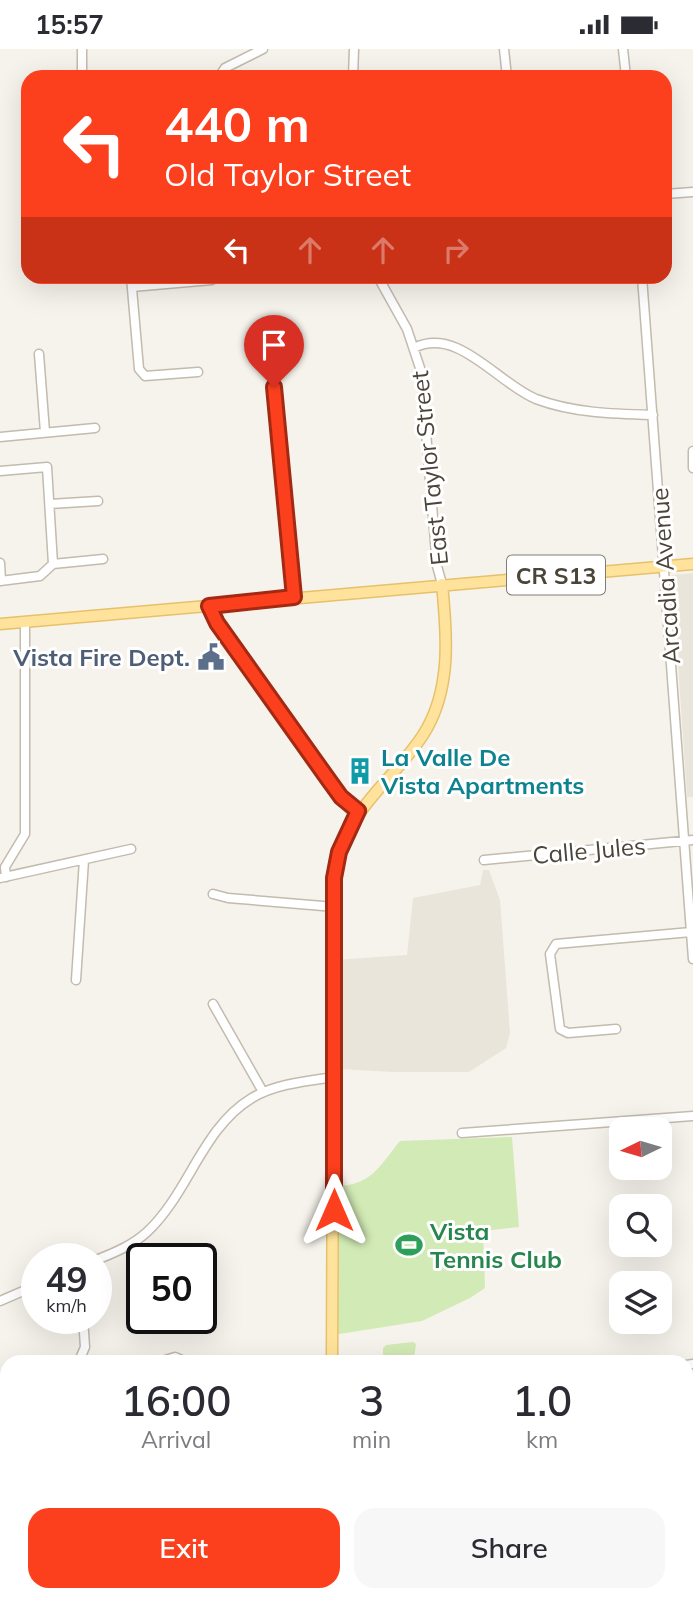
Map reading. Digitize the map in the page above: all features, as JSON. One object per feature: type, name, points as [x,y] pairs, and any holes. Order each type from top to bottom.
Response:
[{"type":"main road","name":"CR S13","points":[[0,624],[693,563]]},
{"type":"main road","points":[[332,1355],[337,863],[358,811],[425,733],[441,694],[447,656],[442,584]]},
{"type":"street","points":[[82,49],[82,70]]},
{"type":"street","points":[[224,70],[245,61],[262,49]]},
{"type":"street","points":[[353,70],[354,49]]},
{"type":"street","points":[[505,49],[506,70]]},
{"type":"street","points":[[623,49],[625,70]]},
{"type":"street","points":[[672,193],[693,191]]},
{"type":"street","points":[[132,284],[139,369],[145,376],[198,372]]},
{"type":"street","points":[[132,287],[166,284]]},
{"type":"street","name":"East Taylor Street","points":[[382,284],[414,348],[422,371],[437,566],[442,584]]},
{"type":"street","name":"Arcadia Avenue","points":[[643,284],[664,566],[689,840],[693,959]]},
{"type":"street","points":[[414,348],[432,341],[451,343],[516,389],[557,405],[612,415],[653,415]]},
{"type":"street","points":[[39,354],[45,432]]},
{"type":"street","points":[[272,361],[294,597]]},
{"type":"street","points":[[0,437],[95,428]]},
{"type":"street","points":[[693,451],[693,468]]},
{"type":"street","points":[[0,471],[47,467],[53,564]]},
{"type":"street","points":[[50,504],[98,501]]},
{"type":"street","points":[[0,563],[1,581],[40,576],[53,564],[103,559]]},
{"type":"street","points":[[209,606],[217,623],[341,797],[358,811]]},
{"type":"street","points":[[25,622],[25,834],[5,867],[3,877],[131,849]]},
{"type":"street","name":"Calle Jules","points":[[484,860],[689,840]]},
{"type":"street","points":[[76,980],[84,860]]},
{"type":"street","points":[[214,894],[228,898],[335,907]]},
{"type":"street","points":[[615,1029],[568,1033],[559,1029],[550,954],[552,949],[556,944],[691,932]]},
{"type":"street","points":[[213,1004],[263,1092]]},
{"type":"street","points":[[112,1253],[146,1233],[168,1208],[218,1128],[231,1113],[263,1092],[334,1077]]},
{"type":"street","points":[[462,1133],[693,1116]]},
{"type":"street","points":[[0,1301],[21,1292]]},
{"type":"street","points":[[82,1355],[85,1347],[84,1334]]},
{"type":"street","points":[[693,1539],[693,1546]]},
{"type":"shaded area","points":[[693,573],[693,797],[687,797],[672,575]]},
{"type":"shaded area","points":[[483,870],[489,870],[500,900],[510,1033],[506,1048],[469,1072],[392,1072],[340,1069],[334,1066],[335,960],[407,955],[413,898],[480,885]]},
{"type":"green space","name":"Vista Tennis Club","points":[[512,1137],[519,1227],[483,1231],[485,1288],[422,1321],[333,1335],[334,1187],[366,1179],[400,1141]]},
{"type":"green space","points":[[413,1342],[416,1344],[414,1355],[383,1355],[386,1345]]},
{"type":"place","name":"Vista Fire Dept.","points":[[211,657]]},
{"type":"place","name":"La Valle De Vista Apartments","points":[[360,771]]},
{"type":"place","name":"Vista Tennis Club","points":[[409,1245]]},
{"type":"route","points":[[274,387],[294,597],[209,606],[217,623],[341,797],[358,811],[339,852],[334,878],[334,1210]]}]
